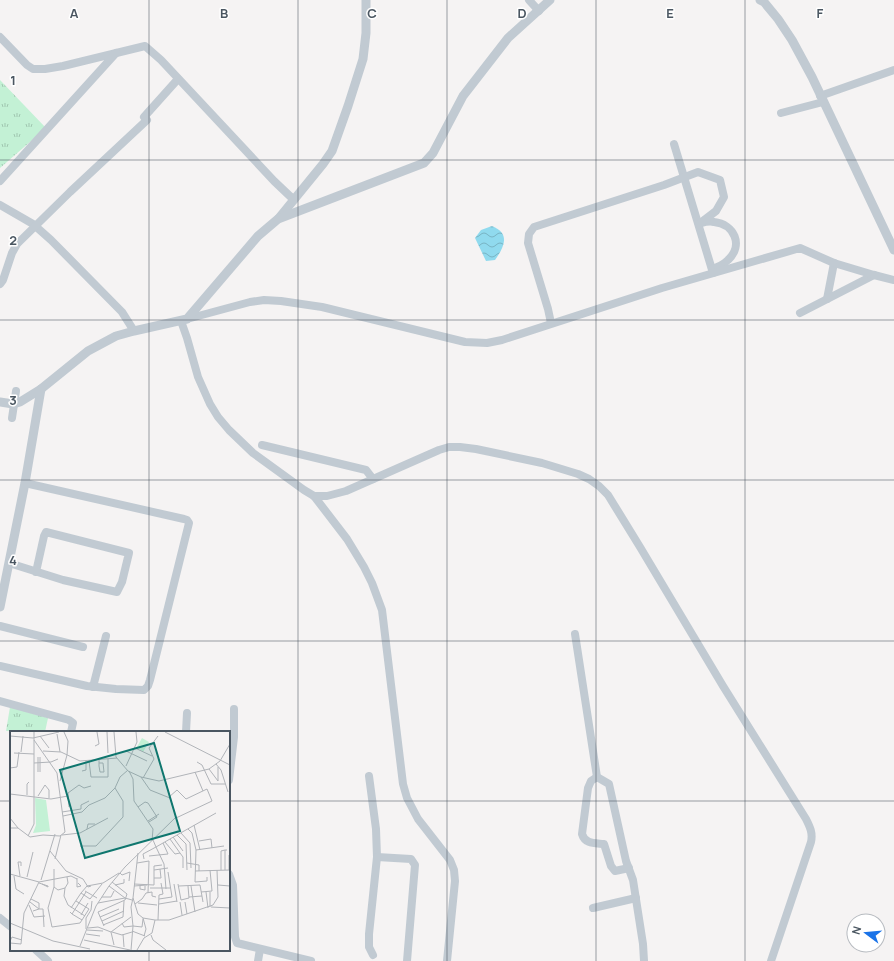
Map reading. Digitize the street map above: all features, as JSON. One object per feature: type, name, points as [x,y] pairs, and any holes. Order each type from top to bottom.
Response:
[{"type":"street","points":[[184,320],[258,236],[278,219],[332,151],[363,59],[366,33],[366,0]]},
{"type":"street","points":[[529,0],[539,11]]},
{"type":"street","points":[[278,219],[424,162],[432,153],[463,96],[508,38],[550,0]]},
{"type":"street","points":[[763,1],[778,19],[792,40],[894,250]]},
{"type":"street","points":[[0,37],[27,65],[33,69],[64,66],[145,46],[161,60],[274,181],[294,200]]},
{"type":"street","points":[[0,181],[116,53]]},
{"type":"street","points":[[781,113],[894,70]]},
{"type":"street","points":[[0,284],[17,244],[145,118],[178,79]]},
{"type":"street","points":[[674,144],[712,271]]},
{"type":"street","points":[[550,323],[548,309],[528,243],[531,230],[549,222],[685,178],[698,172],[720,180],[724,191],[724,197],[716,212],[699,224]]},
{"type":"street","points":[[0,205],[35,226],[51,240],[122,312],[134,331]]},
{"type":"street","points":[[699,224],[714,222],[724,225],[731,230],[736,237],[736,246],[732,255],[727,261],[712,271]]},
{"type":"street","points":[[0,402],[13,404],[20,402],[41,389],[88,351],[116,336],[184,320],[250,302],[264,300],[322,307],[453,340],[487,343],[502,340],[712,271],[800,248],[834,263],[874,276],[894,280]]},
{"type":"street","points":[[827,299],[834,263]]},
{"type":"street","points":[[800,313],[874,276]]},
{"type":"street","points":[[184,320],[187,338],[198,377],[210,404],[218,416],[229,430],[253,453],[314,496],[333,519],[364,567],[372,583],[382,610],[399,757],[405,791],[418,819],[443,849],[454,870],[455,881],[447,961]]},
{"type":"street","points":[[0,607],[25,483],[41,389]]},
{"type":"street","points":[[12,418],[16,391]]},
{"type":"street","points":[[262,445],[366,470],[373,479]]},
{"type":"street","points":[[314,496],[335,495],[449,447],[460,447],[499,453],[563,468],[590,479],[608,495],[811,828],[811,842],[770,961]]},
{"type":"street","points":[[0,666],[93,687],[144,690],[148,686],[189,523],[184,519],[25,483]]},
{"type":"street","points":[[9,564],[62,580],[117,592],[122,582],[129,553],[46,532],[36,572]]},
{"type":"street","points":[[0,626],[83,646]]},
{"type":"street","points":[[575,634],[597,777]]},
{"type":"street","points":[[93,687],[106,636]]},
{"type":"street","points":[[0,701],[70,720],[73,723],[71,731]]},
{"type":"street","points":[[230,771],[234,737],[234,709]]},
{"type":"street","points":[[186,731],[187,713]]},
{"type":"street","points":[[369,776],[376,829],[377,857],[369,934],[369,947],[373,956]]},
{"type":"street","points":[[597,777],[610,784],[633,880],[643,944],[644,961]]},
{"type":"street","points":[[597,777],[591,781],[588,788],[582,834],[583,839],[586,842],[604,844],[611,866],[615,871],[629,868]]},
{"type":"street","points":[[377,857],[411,860],[415,865],[407,961]]},
{"type":"street","points":[[230,876],[234,885],[235,932],[237,943],[311,961]]},
{"type":"street","points":[[593,908],[636,898]]},
{"type":"street","points":[[0,918],[10,926]]},
{"type":"street","points":[[258,961],[260,949]]},
{"type":"street","points":[[37,951],[48,961]]},
{"type":"green space","points":[[0,80],[46,128],[0,168]]},
{"type":"green space","points":[[10,707],[48,718],[45,731],[6,731]]},
{"type":"water","points":[[492,226],[502,233],[504,241],[503,246],[495,260],[486,261],[475,238],[481,230]]}]
